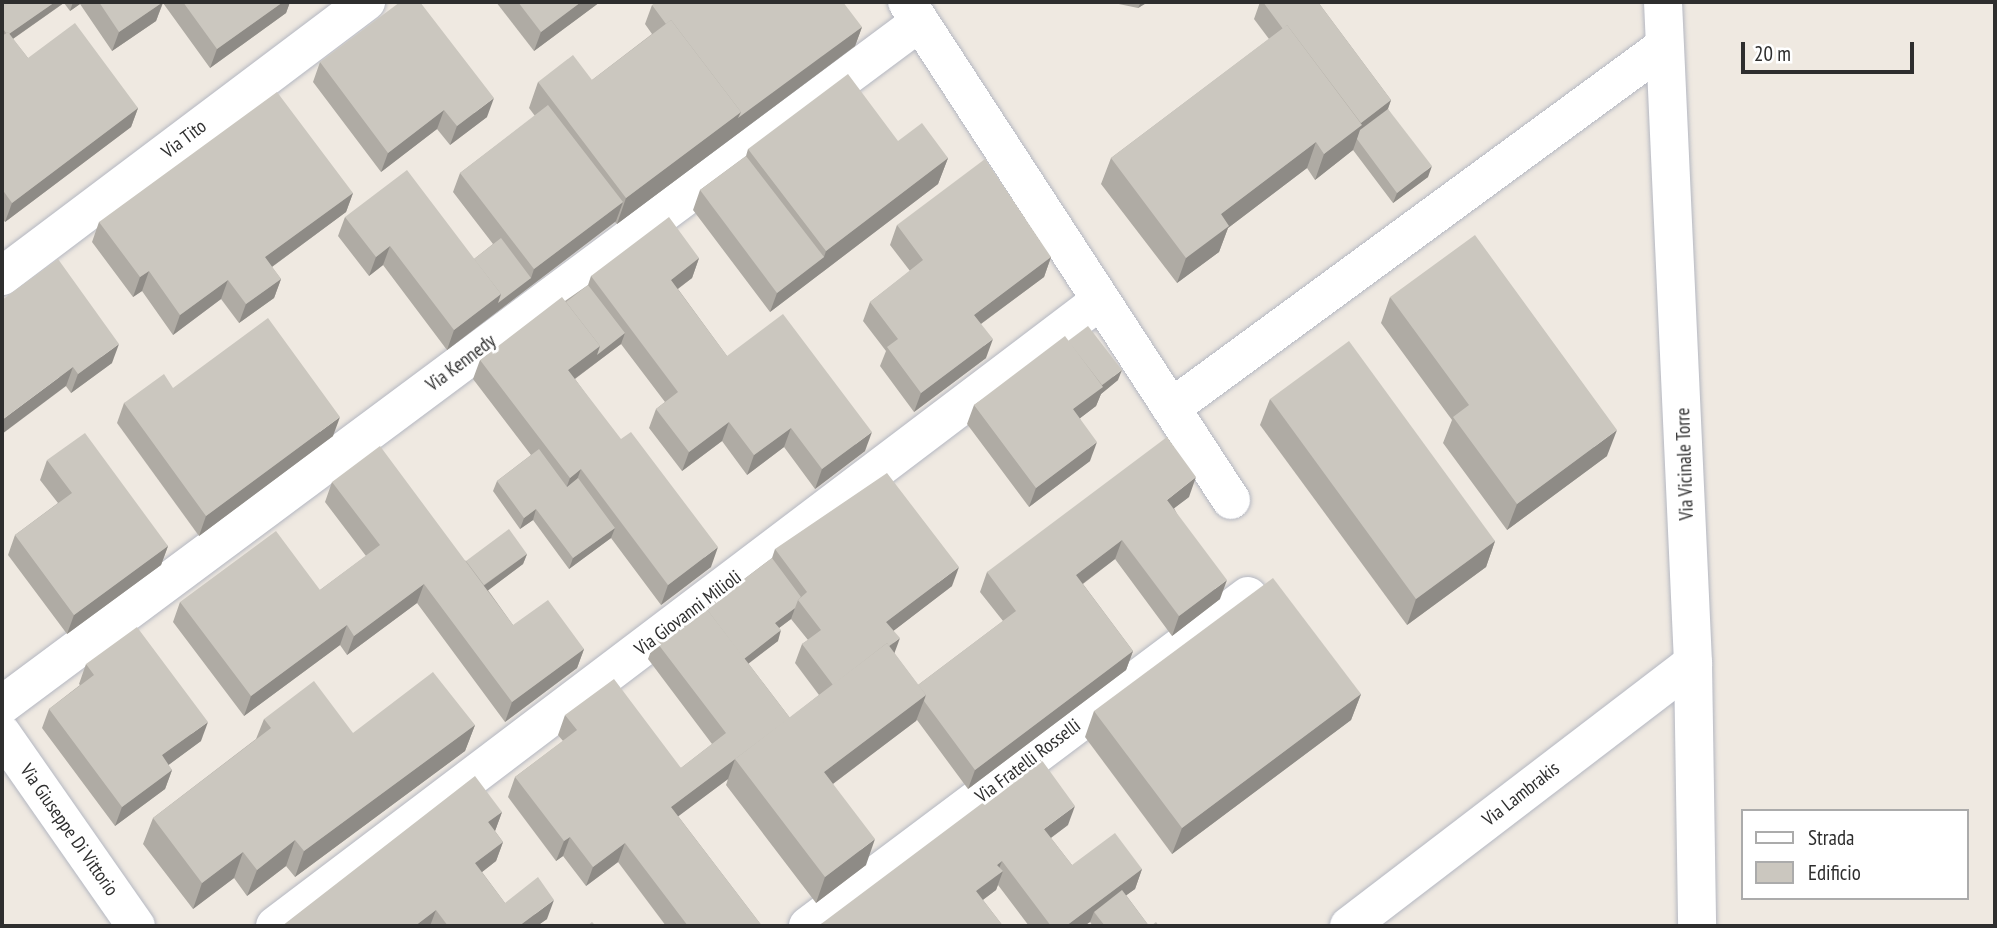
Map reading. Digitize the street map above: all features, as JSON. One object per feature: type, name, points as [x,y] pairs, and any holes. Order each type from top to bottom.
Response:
[{"type":"street","name":"Via Tito","points":[[2,276],[366,2]]},
{"type":"street","name":"Via Vicinale Torre","points":[[1663,2],[1662,48],[1693,663],[1697,926]]},
{"type":"street","points":[[914,12],[1231,500]]},
{"type":"street","name":"Via Kennedy","points":[[2,705],[914,12]]},
{"type":"street","points":[[1171,408],[1662,48]]},
{"type":"street","name":"Via Giovanni Milioli","points":[[275,926],[1101,300]]},
{"type":"street","name":"Via Fratelli Rosselli","points":[[808,926],[1248,596]]},
{"type":"street","name":"Via Lambrakis","points":[[1349,926],[1693,663]]},
{"type":"street","name":"Via Giuseppe Di Vittorio","points":[[2,734],[136,926]]},
{"type":"building","points":[[2,2],[55,2],[9,34],[2,27]]},
{"type":"building","points":[[99,2],[163,2],[119,32]]},
{"type":"building","points":[[183,2],[283,2],[217,49]]},
{"type":"building","points":[[400,2],[420,2],[494,98],[457,126],[444,110],[388,153],[320,62]]},
{"type":"building","points":[[518,2],[581,2],[541,32]]},
{"type":"building","points":[[656,2],[843,2],[862,27],[738,118],[741,112],[671,20],[666,24],[652,5]]},
{"type":"building","points":[[1263,2],[1318,2],[1391,100],[1361,123],[1287,25],[1283,29]]},
{"type":"building","points":[[671,20],[741,112],[626,198],[538,82],[573,55],[592,80]]},
{"type":"building","points":[[75,23],[138,108],[12,203],[2,189],[2,36],[8,32],[28,58]]},
{"type":"building","points":[[1287,25],[1362,125],[1324,154],[1316,142],[1221,214],[1229,226],[1186,258],[1111,158]]},
{"type":"building","points":[[848,74],[898,141],[922,123],[948,158],[826,251],[748,149]]},
{"type":"building","points":[[277,92],[353,193],[265,257],[281,279],[246,304],[228,280],[180,315],[149,271],[140,277],[99,222]]},
{"type":"building","points":[[548,105],[623,202],[534,269],[460,173]]},
{"type":"building","points":[[1388,109],[1432,166],[1397,193],[1357,139],[1360,130]]},
{"type":"building","points":[[746,156],[824,257],[777,293],[700,190]]},
{"type":"building","points":[[985,159],[1051,257],[974,315],[993,339],[921,393],[887,347],[898,339],[870,302],[923,260],[897,225]]},
{"type":"building","points":[[407,170],[501,294],[454,330],[390,246],[376,257],[345,217]]},
{"type":"building","points":[[669,217],[699,258],[671,280],[727,356],[783,314],[872,432],[822,469],[791,428],[754,455],[729,422],[689,452],[656,409],[678,392],[591,276]]},
{"type":"building","points":[[1475,235],[1617,430],[1517,504],[1453,417],[1469,405],[1390,297]]},
{"type":"building","points":[[501,238],[531,278],[498,303],[501,294],[474,259]]},
{"type":"building","points":[[58,259],[119,344],[78,374],[73,367],[2,420],[2,300]]},
{"type":"building","points":[[588,285],[625,333],[597,355],[600,346],[566,302]]},
{"type":"building","points":[[562,297],[600,346],[568,370],[621,439],[631,432],[718,547],[668,585],[581,469],[570,478],[480,360]]},
{"type":"building","points":[[268,318],[340,417],[206,516],[124,403],[164,374],[173,388]]},
{"type":"building","points":[[1088,326],[1122,370],[1102,385],[1068,341]]},
{"type":"building","points":[[1065,336],[1103,387],[1073,409],[1097,442],[1036,488],[974,405]]},
{"type":"building","points":[[1349,341],[1495,541],[1416,599],[1270,399]]},
{"type":"building","points":[[85,433],[168,546],[74,615],[15,535],[72,493],[47,460]]},
{"type":"building","points":[[1167,437],[1196,477],[1167,500],[1227,580],[1179,616],[1122,540],[1076,575],[1133,651],[975,770],[924,701],[926,695],[918,685],[1016,611],[987,572]]},
{"type":"building","points":[[380,446],[513,625],[548,600],[584,649],[512,702],[424,584],[354,636],[347,625],[251,696],[180,602],[276,531],[320,590],[380,545],[332,482]]},
{"type":"building","points":[[539,449],[567,487],[578,478],[615,528],[573,558],[536,509],[524,518],[497,481]]},
{"type":"building","points":[[887,473],[959,567],[886,622],[900,638],[889,646],[887,643],[833,685],[802,644],[821,630],[798,600],[807,592],[775,549]]},
{"type":"building","points":[[509,529],[527,554],[484,585],[466,561]]},
{"type":"building","points":[[772,558],[801,597],[795,608],[775,623],[781,630],[744,659],[706,608]]},
{"type":"building","points":[[1273,578],[1361,694],[1182,828],[1094,711]]},
{"type":"building","points":[[703,604],[790,718],[671,807],[762,926],[688,926],[625,843],[593,867],[570,837],[564,841],[515,777],[577,730],[565,715],[614,679],[681,768],[726,733],[655,640]]},
{"type":"building","points":[[137,627],[208,722],[162,755],[172,770],[122,807],[49,709],[94,675],[86,664]]},
{"type":"building","points":[[887,643],[926,695],[824,772],[875,839],[825,877],[735,759]]},
{"type":"building","points":[[433,672],[475,725],[304,851],[295,840],[257,870],[243,852],[202,883],[153,818],[271,728],[264,719],[314,681],[353,733]]},
{"type":"building","points":[[1041,759],[1075,806],[1044,829],[1072,865],[1115,833],[1142,869],[1066,926],[1051,926],[1002,861],[997,865],[1003,871],[976,891],[1003,926],[822,926],[821,924]]},
{"type":"building","points":[[475,776],[502,812],[488,822],[503,842],[475,863],[505,903],[538,877],[554,900],[519,926],[448,926],[436,910],[415,926],[282,926]]},
{"type":"building","points":[[1122,890],[1149,926],[1105,926],[1094,912]]}]
